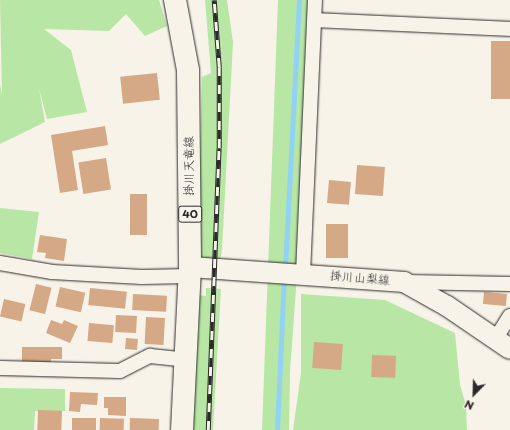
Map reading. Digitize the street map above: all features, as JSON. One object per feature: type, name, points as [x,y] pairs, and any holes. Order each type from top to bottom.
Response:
[{"type":"main road","name":"掛川天竜線","points":[[175,0],[188,70],[190,271],[182,430]]},
{"type":"main road","name":"掛川山梨線","points":[[190,271],[265,272],[404,282],[503,343]]},
{"type":"street","points":[[301,274],[315,0]]},
{"type":"street","points":[[315,20],[510,29]]},
{"type":"street","points":[[0,263],[52,272],[142,277],[190,271]]},
{"type":"street","points":[[404,282],[510,284]]},
{"type":"street","points":[[503,343],[510,316]]},
{"type":"street","points":[[0,368],[120,371],[150,356],[186,360]]},
{"type":"green space","points":[[0,0],[159,0],[167,26],[145,36],[126,14],[109,31],[44,29],[71,50],[87,112],[47,119],[39,88],[45,122],[0,144],[0,85],[2,95]]},
{"type":"green space","points":[[205,0],[227,0],[233,42],[222,250],[220,261],[211,262],[201,256],[198,248],[202,77],[211,73]]},
{"type":"green space","points":[[278,0],[309,0],[298,261],[290,372],[289,430],[262,430]]},
{"type":"green space","points":[[0,208],[39,212],[32,259],[0,253]]},
{"type":"green space","points":[[206,288],[221,289],[213,430],[192,430],[196,295],[206,296]]},
{"type":"green space","points":[[301,294],[385,300],[455,333],[460,385],[466,405],[467,430],[293,430],[301,373]]},
{"type":"green space","points":[[0,388],[65,389],[65,411],[35,411],[34,430],[0,430]]},
{"type":"building","points":[[491,41],[510,41],[510,99],[491,99]]},
{"type":"building","points":[[157,73],[160,100],[123,104],[120,77]]},
{"type":"building","points":[[105,126],[108,145],[72,151],[78,190],[60,193],[51,135]]},
{"type":"building","points":[[106,158],[111,190],[83,194],[78,162]]},
{"type":"building","points":[[357,165],[385,167],[383,196],[355,194]]},
{"type":"building","points":[[329,180],[351,182],[349,205],[327,203]]},
{"type":"building","points":[[130,194],[147,194],[147,235],[130,235]]},
{"type":"building","points":[[326,224],[348,224],[348,258],[326,258]]},
{"type":"building","points":[[40,235],[67,239],[64,261],[45,258],[46,253],[37,252]]},
{"type":"building","points":[[36,284],[52,288],[45,314],[29,310]]},
{"type":"building","points":[[60,287],[85,293],[81,312],[56,306]]},
{"type":"building","points":[[90,288],[127,292],[125,309],[88,305]]},
{"type":"building","points":[[484,292],[507,294],[506,306],[483,304]]},
{"type":"building","points":[[133,294],[167,296],[166,312],[132,310]]},
{"type":"building","points":[[4,299],[25,304],[21,321],[0,317]]},
{"type":"building","points":[[116,315],[137,316],[136,333],[115,332]]},
{"type":"building","points":[[146,317],[165,318],[164,345],[145,344]]},
{"type":"building","points":[[51,320],[62,324],[64,320],[78,326],[70,343],[46,333]]},
{"type":"building","points":[[89,323],[114,325],[112,343],[87,341]]},
{"type":"building","points":[[126,338],[138,339],[137,350],[125,349]]},
{"type":"building","points":[[314,342],[343,344],[341,370],[312,368]]},
{"type":"building","points":[[22,347],[62,347],[62,359],[51,359],[51,365],[22,365]]},
{"type":"building","points":[[372,355],[396,356],[395,378],[371,377]]},
{"type":"building","points":[[70,392],[98,393],[97,405],[81,404],[80,412],[69,411]]},
{"type":"building","points":[[104,397],[126,397],[126,416],[108,415],[108,408],[104,408]]},
{"type":"building","points":[[38,410],[62,411],[61,430],[37,430]]},
{"type":"building","points":[[72,418],[96,418],[96,430],[72,430]]},
{"type":"building","points":[[100,418],[124,419],[124,430],[100,430]]},
{"type":"building","points":[[130,418],[159,419],[159,430],[130,430]]},
{"type":"waterway","points":[[285,268],[299,0]]},
{"type":"waterway","points":[[277,430],[284,278]]},
{"type":"railway","points":[[208,430],[219,148],[219,67],[214,0]]}]
